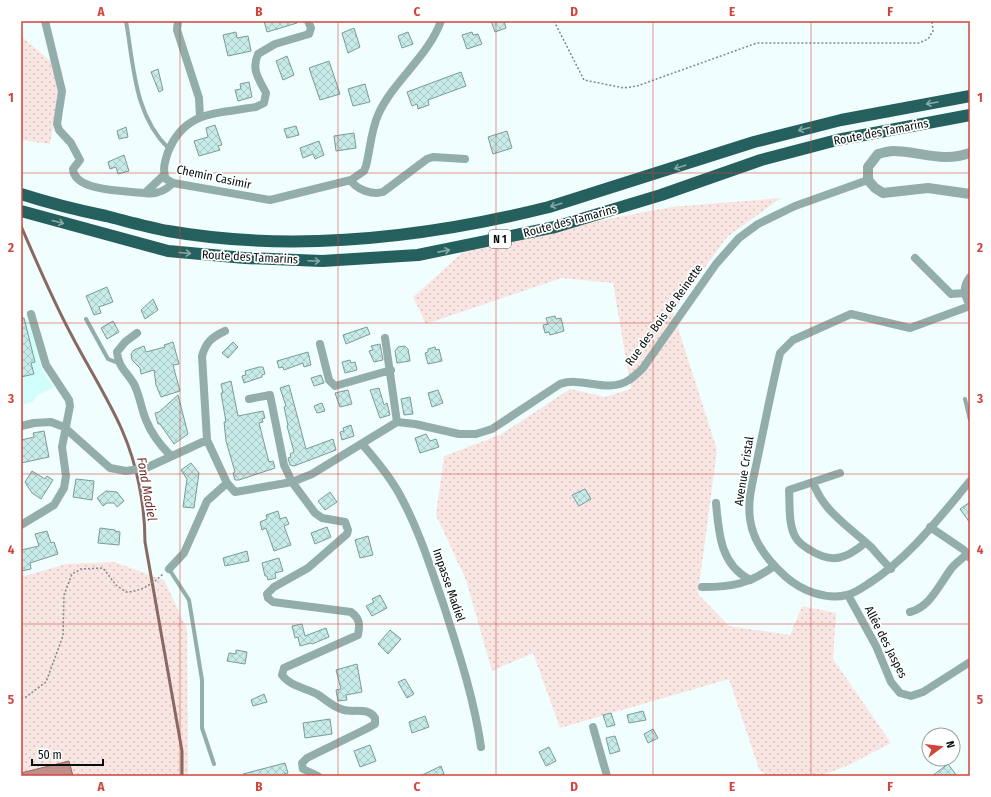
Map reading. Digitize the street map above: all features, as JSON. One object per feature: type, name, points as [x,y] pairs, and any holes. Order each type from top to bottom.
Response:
[{"type":"highway","name":"Route des Tamarins","points":[[21,194],[48,203],[168,231],[245,239],[322,241],[413,234],[519,215],[549,207],[754,142],[834,122],[970,96]]},
{"type":"highway","name":"Route des Tamarins","points":[[21,211],[168,251],[245,258],[322,261],[418,256],[555,227],[661,195],[761,160],[837,140],[970,115]]},
{"type":"street","points":[[45,21],[62,91],[57,124],[59,130],[71,143],[80,160],[73,169],[74,174],[83,183],[93,188],[153,194],[161,192],[173,183]]},
{"type":"street","points":[[178,21],[177,30],[197,92],[200,116]]},
{"type":"street","name":"Chemin Casimir","points":[[308,21],[312,28],[309,34],[275,44],[258,54],[255,68],[257,79],[266,93],[264,103],[256,107],[200,116],[184,127],[169,150],[164,162],[164,175],[166,179],[173,183],[270,200],[351,180],[364,171],[378,115],[392,93],[433,39],[441,21]]},
{"type":"street","points":[[970,153],[963,156],[934,157],[893,151],[878,154],[868,167],[868,180],[874,188],[883,193],[928,188],[970,194]]},
{"type":"street","points":[[351,180],[357,186],[374,193],[378,193],[383,192],[433,156],[465,159]]},
{"type":"street","points":[[145,193],[164,175]]},
{"type":"street","name":"Rue des Bois de Reinette","points":[[397,422],[415,424],[459,434],[476,434],[492,429],[570,380],[600,386],[616,385],[629,380],[643,368],[716,264],[739,238],[758,224],[795,206],[868,180]]},
{"type":"street","points":[[915,258],[951,294],[964,293]]},
{"type":"street","points":[[970,277],[964,286],[964,293],[970,305]]},
{"type":"street","name":"Avenue Cristal","points":[[970,305],[910,328],[851,314],[793,340],[780,353],[750,495],[750,519],[754,534],[765,556],[788,579],[810,593],[839,596],[848,595],[858,591],[890,569],[930,527],[970,481]]},
{"type":"street","points":[[21,526],[54,505],[64,488],[66,476],[62,446],[64,427],[70,406],[68,400],[46,365],[31,314]]},
{"type":"street","points":[[225,331],[214,336],[205,345],[202,356],[207,440],[227,483],[236,492],[292,482],[312,474],[397,422],[391,370],[385,338]]},
{"type":"street","points":[[137,333],[125,342],[117,352],[118,363],[134,384],[140,397],[146,420],[157,440],[171,456]]},
{"type":"street","points":[[320,344],[329,380],[335,386],[391,370]]},
{"type":"street","points":[[249,400],[270,395],[284,465],[292,482],[315,513],[322,518],[345,522],[348,530],[347,534],[308,568],[274,587],[267,594],[268,598],[273,602],[351,612],[358,618],[360,626],[358,635],[284,668],[282,675],[286,681],[316,694],[342,710],[365,711],[372,714],[375,718],[375,724],[307,758],[302,763],[303,769],[318,776]]},
{"type":"street","points":[[21,426],[34,423],[52,422],[64,427],[110,468],[126,471],[146,468],[207,440]]},
{"type":"street","name":"Impasse Madiel","points":[[362,444],[374,457],[403,500],[431,566],[455,640],[477,720],[481,747]]},
{"type":"street","points":[[840,473],[789,490],[791,524],[796,538],[810,550],[828,559],[837,559],[847,556],[865,543]]},
{"type":"street","points":[[814,482],[816,489],[835,516],[865,543],[890,569]]},
{"type":"street","points":[[169,569],[184,553],[207,502],[227,483]]},
{"type":"street","points":[[716,503],[719,535],[728,559],[739,574],[750,580]]},
{"type":"street","points":[[910,612],[917,610],[931,599],[952,567],[969,556],[964,550],[930,527]]},
{"type":"street","points":[[702,587],[721,587],[759,578],[774,566]]},
{"type":"street","name":"Allée des Jaspes","points":[[848,595],[876,646],[891,682],[900,693],[911,696],[923,692],[970,662]]},
{"type":"street","points":[[593,727],[607,776]]},
{"type":"lane","points":[[126,21],[130,56],[137,91],[145,115],[159,139],[169,150]]},
{"type":"lane","points":[[86,319],[108,359],[118,363]]},
{"type":"lane","points":[[966,399],[970,420]]},
{"type":"lane","points":[[169,569],[189,600],[202,680],[202,728],[214,764]]},
{"type":"path","points":[[554,21],[584,80],[624,88],[637,86],[757,43],[919,43],[928,39],[933,31],[932,21]]},
{"type":"path","points":[[21,698],[26,697],[46,682],[63,636],[64,595],[72,574],[81,569],[103,568],[116,585],[126,592],[138,591],[147,588],[169,569]]},
{"type":"shaded area","points":[[21,36],[63,72],[50,144],[21,140]]},
{"type":"shaded area","points":[[781,198],[727,237],[673,312],[717,450],[698,594],[729,626],[790,635],[802,606],[836,613],[833,659],[891,743],[849,765],[820,776],[767,776],[759,769],[729,679],[560,728],[533,653],[492,671],[466,580],[436,515],[444,456],[500,435],[570,389],[605,397],[631,389],[613,283],[562,278],[426,324],[413,297],[471,245],[671,207]]},
{"type":"shaded area","points":[[28,319],[43,372],[54,387],[36,396],[33,402],[21,405],[21,321]]},
{"type":"shaded area","points":[[114,562],[164,580],[187,629],[188,776],[21,776],[21,577],[66,564]]},
{"type":"shaded area","points":[[69,761],[73,776],[21,776],[21,773]]},
{"type":"building","points":[[264,21],[297,21],[297,23],[267,32]]},
{"type":"building","points":[[491,21],[504,21],[506,28],[495,32]]},
{"type":"building","points":[[354,28],[360,47],[348,53],[342,33]]},
{"type":"building","points":[[236,32],[237,38],[248,36],[251,51],[228,56],[223,35]]},
{"type":"building","points":[[408,32],[413,44],[402,48],[398,36]]},
{"type":"building","points":[[472,32],[473,35],[478,34],[482,44],[467,49],[462,35]]},
{"type":"building","points":[[287,56],[294,75],[283,80],[276,61]]},
{"type":"building","points":[[329,61],[340,94],[320,100],[309,68]]},
{"type":"building","points":[[158,69],[163,90],[159,92],[151,72]]},
{"type":"building","points":[[461,72],[466,86],[428,100],[429,105],[418,109],[417,104],[412,106],[407,92]]},
{"type":"building","points":[[249,82],[252,97],[238,101],[235,90],[241,89],[240,84]]},
{"type":"building","points":[[365,84],[370,102],[353,106],[348,89]]},
{"type":"building","points":[[215,125],[222,145],[218,146],[220,150],[199,156],[194,141],[208,137],[206,128]]},
{"type":"building","points":[[296,126],[299,135],[287,138],[284,129]]},
{"type":"building","points":[[126,127],[128,137],[119,139],[117,131]]},
{"type":"building","points":[[507,131],[512,148],[493,154],[488,137]]},
{"type":"building","points":[[354,133],[356,148],[336,151],[334,136]]},
{"type":"building","points":[[319,141],[324,155],[315,159],[313,154],[303,158],[300,148]]},
{"type":"building","points":[[124,155],[129,171],[118,174],[116,167],[110,169],[108,162]]},
{"type":"building","points":[[107,287],[113,302],[99,307],[101,313],[94,315],[86,296]]},
{"type":"building","points":[[153,299],[158,310],[145,319],[141,310]]},
{"type":"building","points":[[555,316],[556,319],[561,318],[564,331],[550,335],[549,332],[545,333],[543,325],[548,324],[546,318]]},
{"type":"building","points":[[21,318],[24,318],[35,362],[31,363],[34,374],[21,377]]},
{"type":"building","points":[[113,321],[119,332],[107,339],[101,328]]},
{"type":"building","points":[[367,327],[370,334],[346,344],[343,335]]},
{"type":"building","points":[[173,342],[179,364],[173,365],[180,391],[161,397],[156,385],[154,370],[141,374],[140,368],[132,360],[131,354],[134,350],[144,346],[146,352],[165,347],[164,345]]},
{"type":"building","points":[[233,342],[238,347],[228,358],[222,353]]},
{"type":"building","points":[[380,344],[383,360],[374,362],[369,351],[373,350],[371,346]]},
{"type":"building","points":[[405,346],[408,349],[410,361],[397,363],[395,351],[398,347]]},
{"type":"building","points":[[435,347],[436,350],[439,349],[442,361],[428,364],[425,353],[428,352],[428,349]]},
{"type":"building","points":[[308,352],[311,365],[304,367],[303,363],[284,370],[283,367],[279,368],[277,361]]},
{"type":"building","points":[[350,360],[351,363],[355,362],[357,370],[345,373],[342,362]]},
{"type":"building","points":[[263,367],[265,374],[262,375],[262,377],[244,383],[242,376],[246,375],[245,371]]},
{"type":"building","points":[[321,375],[324,383],[314,386],[311,378]]},
{"type":"building","points":[[231,381],[238,416],[263,411],[265,418],[262,419],[263,422],[259,423],[269,462],[273,461],[275,468],[239,480],[235,480],[233,473],[235,472],[226,441],[224,422],[226,422],[221,393],[223,393],[221,384]]},
{"type":"building","points":[[289,385],[306,449],[333,439],[336,450],[294,466],[290,465],[288,458],[291,457],[290,454],[294,452],[287,426],[284,407],[286,406],[280,388]]},
{"type":"building","points":[[379,388],[384,405],[387,403],[390,415],[380,418],[370,390]]},
{"type":"building","points":[[348,390],[352,404],[340,407],[335,393]]},
{"type":"building","points":[[438,390],[443,403],[432,407],[428,393]]},
{"type":"building","points":[[178,395],[188,434],[174,444],[160,424],[158,424],[155,413],[159,412]]},
{"type":"building","points":[[410,397],[413,414],[404,415],[401,399]]},
{"type":"building","points":[[322,403],[325,411],[317,413],[314,406]]},
{"type":"building","points":[[351,425],[354,436],[342,440],[340,432],[344,431],[343,428]]},
{"type":"building","points":[[44,431],[49,457],[21,463],[21,440],[34,437],[33,433]]},
{"type":"building","points":[[426,434],[430,441],[436,439],[439,447],[420,453],[415,438]]},
{"type":"building","points":[[191,463],[199,473],[194,508],[183,507],[187,479],[181,470]]},
{"type":"building","points":[[32,471],[45,479],[47,476],[53,480],[41,499],[32,493],[25,482]]},
{"type":"building","points":[[76,479],[94,481],[92,500],[73,497]]},
{"type":"building","points":[[585,489],[591,499],[579,506],[572,495]]},
{"type":"building","points":[[106,491],[117,492],[124,501],[117,507],[114,503],[107,503],[103,506],[97,498]]},
{"type":"building","points":[[330,492],[337,502],[325,510],[318,501]]},
{"type":"building","points":[[970,502],[970,523],[960,509]]},
{"type":"building","points":[[278,511],[280,519],[286,517],[289,524],[284,526],[291,545],[274,551],[266,528],[262,530],[260,522],[267,519],[266,515]]},
{"type":"building","points":[[327,527],[331,537],[315,544],[311,533]]},
{"type":"building","points":[[100,528],[120,532],[119,545],[98,543]]},
{"type":"building","points":[[47,531],[51,543],[54,542],[58,554],[30,563],[31,569],[21,571],[21,550],[39,546],[35,534]]},
{"type":"building","points":[[368,536],[373,555],[360,558],[355,540]]},
{"type":"building","points":[[247,551],[249,561],[225,566],[223,558]]},
{"type":"building","points":[[279,558],[283,571],[275,573],[276,578],[268,580],[267,576],[265,576],[262,563]]},
{"type":"building","points":[[380,595],[387,608],[372,616],[366,606],[374,602],[372,599]]},
{"type":"building","points":[[302,624],[305,636],[326,628],[329,637],[312,644],[300,646],[298,637],[295,638],[292,626]]},
{"type":"building","points":[[390,630],[401,639],[388,654],[378,644]]},
{"type":"building","points":[[236,650],[247,652],[245,664],[227,661],[229,653],[236,654]]},
{"type":"building","points":[[357,664],[362,692],[346,695],[347,700],[338,701],[336,690],[341,689],[336,670]]},
{"type":"building","points":[[405,679],[414,694],[407,698],[398,682]]},
{"type":"building","points":[[264,694],[267,702],[253,706],[251,700]]},
{"type":"building","points":[[643,711],[646,720],[629,723],[627,715]]},
{"type":"building","points":[[611,713],[615,725],[607,727],[603,715]]},
{"type":"building","points":[[425,716],[429,727],[412,733],[409,722]]},
{"type":"building","points":[[330,719],[332,734],[305,738],[303,723]]},
{"type":"building","points":[[653,729],[658,738],[648,743],[644,734]]},
{"type":"building","points":[[615,736],[620,751],[610,754],[606,738]]},
{"type":"building","points":[[370,745],[376,761],[360,767],[354,751]]},
{"type":"building","points":[[549,747],[556,761],[546,766],[539,752]]},
{"type":"building","points":[[285,763],[288,773],[284,774],[285,776],[244,776],[243,774]]},
{"type":"building","points":[[441,766],[444,774],[439,776],[420,776]]},
{"type":"building","points":[[944,767],[950,767],[957,776],[932,776]]},
{"type":"waterway","name":"Fond Madiel","points":[[21,226],[58,309],[122,430],[132,457],[142,499],[145,542],[182,751],[182,776]]}]
